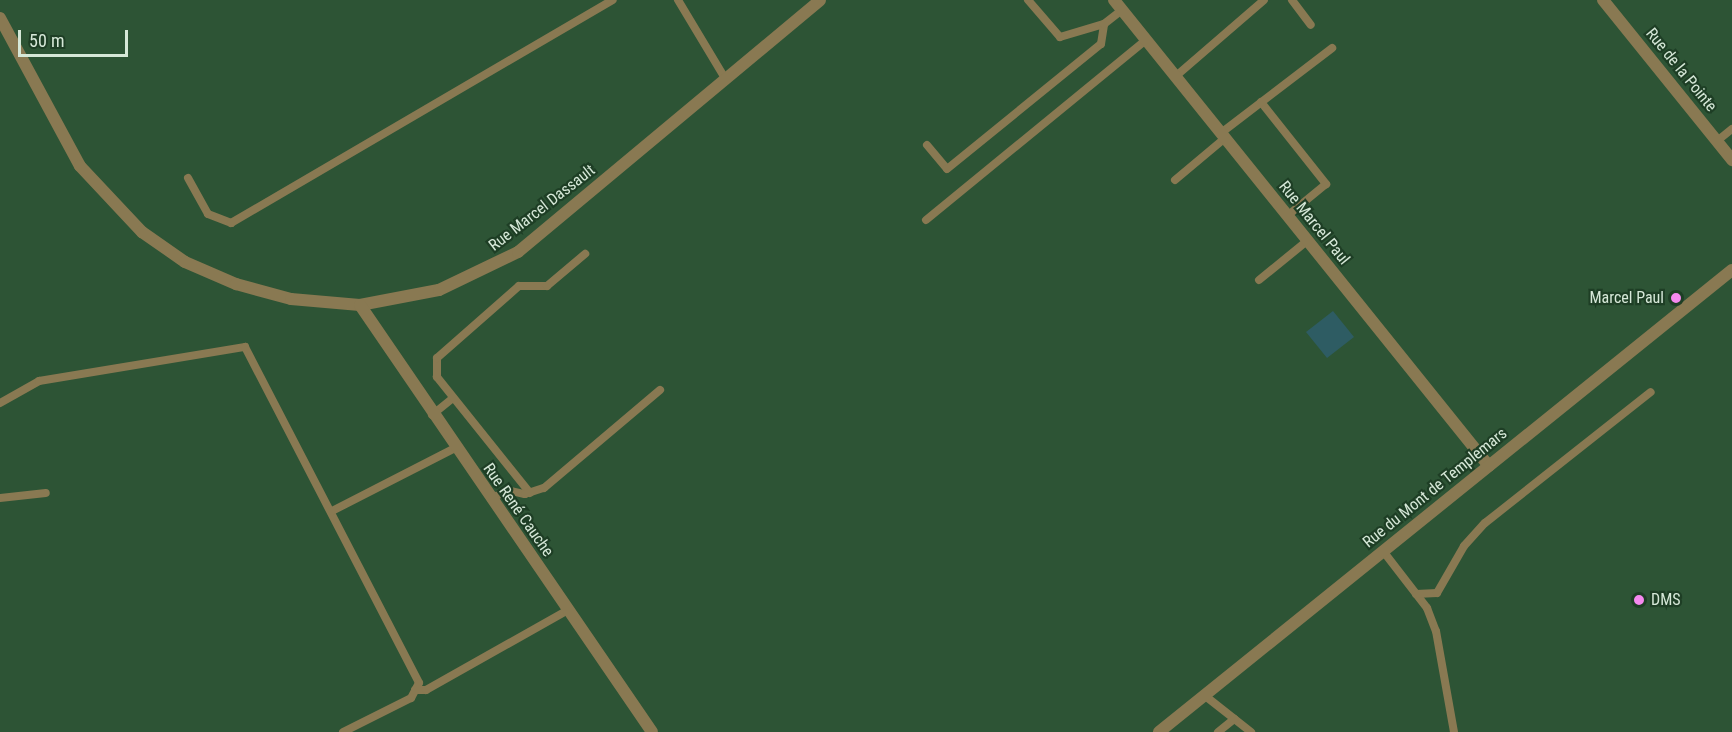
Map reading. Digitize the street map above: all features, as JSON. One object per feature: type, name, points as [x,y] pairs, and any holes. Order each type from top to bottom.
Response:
[{"type":"street","name":"Rue Marcel Dassault","points":[[0,18],[71,152],[111,204],[142,232],[185,262],[236,284],[291,299],[360,305],[439,290],[506,260],[820,0]]},
{"type":"street","name":"Rue de la Pointe","points":[[1603,0],[1732,160]]},
{"type":"street","name":"Rue Marcel Paul","points":[[1118,5],[1489,466]]},
{"type":"street","name":"Rue du Mont de Templemars","points":[[1159,732],[1732,270]]},
{"type":"street","name":"Rue René Cauche","points":[[360,305],[432,415],[652,732]]},
{"type":"lane","points":[[188,178],[208,214],[231,223],[613,0]]},
{"type":"lane","points":[[678,0],[726,80]]},
{"type":"lane","points":[[1028,0],[1060,37],[1104,24]]},
{"type":"lane","points":[[1176,76],[1264,0]]},
{"type":"lane","points":[[1292,0],[1311,25]]},
{"type":"lane","points":[[927,145],[947,169],[1101,44],[1104,24],[1118,5]]},
{"type":"lane","points":[[926,220],[1146,40]]},
{"type":"lane","points":[[1175,180],[1261,102],[1332,48]]},
{"type":"lane","points":[[1261,102],[1326,184],[1287,216]]},
{"type":"lane","points":[[1718,141],[1732,129]]},
{"type":"lane","points":[[1259,280],[1307,241]]},
{"type":"lane","points":[[530,493],[453,398],[435,371],[441,352],[519,286],[547,286],[585,254]]},
{"type":"lane","points":[[0,403],[39,381],[245,347],[414,666],[419,683],[411,698],[343,732]]},
{"type":"lane","points":[[491,498],[507,490],[530,493],[544,488],[660,390]]},
{"type":"lane","points":[[1416,594],[1437,593],[1464,546],[1485,523],[1651,392]]},
{"type":"lane","points":[[432,415],[453,398]]},
{"type":"lane","points":[[332,511],[455,448]]},
{"type":"lane","points":[[0,498],[46,493]]},
{"type":"lane","points":[[1383,551],[1416,594],[1438,640],[1454,732]]},
{"type":"lane","points":[[415,690],[436,684],[568,610]]},
{"type":"lane","points":[[1204,695],[1251,732]]},
{"type":"lane","points":[[1218,732],[1234,719]]},
{"type":"shaded area","points":[[0,0],[1732,0],[1732,732],[0,732]]},
{"type":"water","points":[[1333,311],[1354,337],[1327,358],[1306,332]]},
{"type":"place","name":"Marcel Paul","points":[[1676,298]]},
{"type":"place","name":"DMS","points":[[1639,600]]}]
